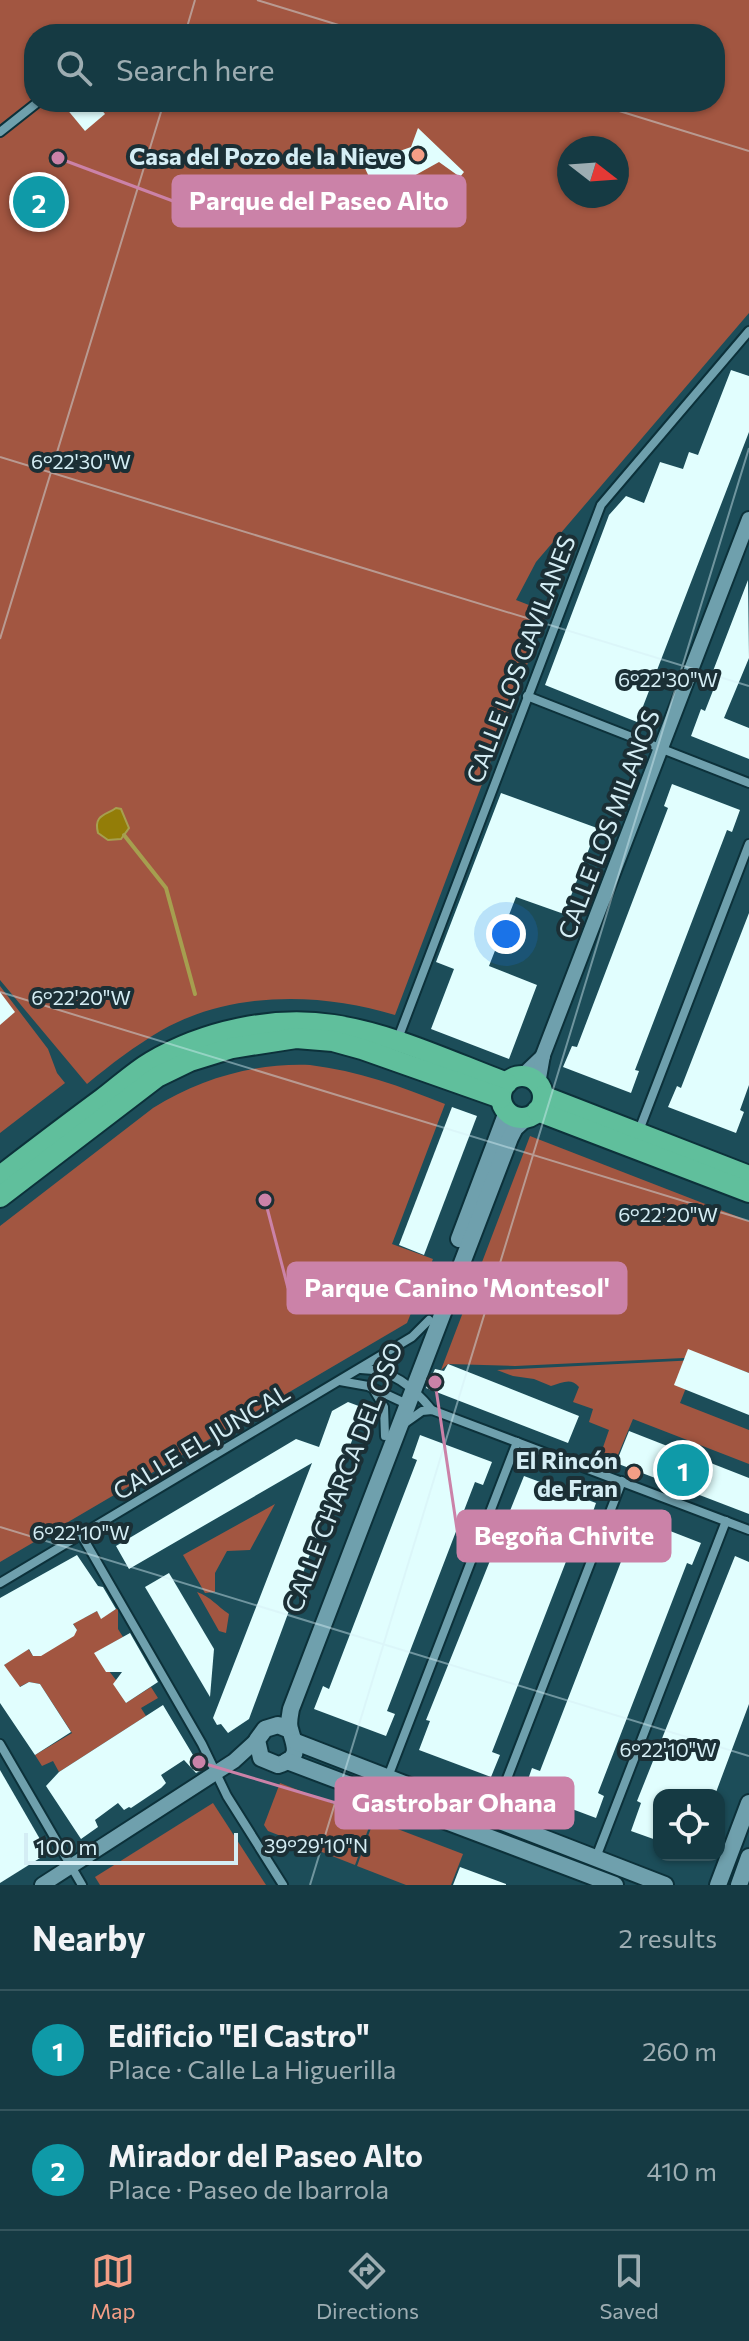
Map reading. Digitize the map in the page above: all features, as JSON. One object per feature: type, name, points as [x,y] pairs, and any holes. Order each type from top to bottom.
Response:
[{"type":"main road","points":[[0,1176],[149,1063],[184,1046],[227,1032],[294,1022],[334,1025],[397,1042],[522,1097],[748,1177]]},
{"type":"main road","points":[[0,1197],[157,1077],[190,1061],[232,1048],[296,1038],[333,1041],[522,1097],[638,1133],[748,1177]]},
{"type":"main road","name":"CALLE CHARCA DEL OSO","points":[[414,1400],[429,1320],[505,1117],[522,1097]]},
{"type":"main road","name":"CALLE CHARCA DEL OSO","points":[[273,1726],[391,1434],[414,1400],[420,1372],[515,1128],[522,1097]]},
{"type":"main road","name":"CALLE CHARCA DEL OSO","points":[[293,1736],[291,1709],[391,1434]]},
{"type":"main road","points":[[293,1736],[293,1755],[287,1761],[278,1765],[264,1760],[258,1752],[257,1740],[265,1729],[273,1726],[388,1778],[665,1885]]},
{"type":"main road","points":[[287,1761],[615,1885]]},
{"type":"main road","points":[[718,1885],[749,1803]]},
{"type":"main road","points":[[739,1885],[749,1857]]},
{"type":"street","points":[[0,132],[25,112]]},
{"type":"street","name":"CALLE LOS GAVILANES","points":[[397,1042],[601,505],[749,331]]},
{"type":"street","name":"CALLE LOS MILANOS","points":[[522,1097],[543,1055],[749,519]]},
{"type":"street","points":[[527,696],[749,783]]},
{"type":"street","points":[[638,1133],[749,844]]},
{"type":"street","name":"CALLE EL JUNCAL","points":[[0,1583],[412,1337],[429,1320]]},
{"type":"street","points":[[357,1369],[384,1370],[414,1400]]},
{"type":"street","points":[[339,1381],[414,1400],[749,1530]]},
{"type":"street","points":[[368,1386],[376,1392],[384,1407],[391,1434]]},
{"type":"street","points":[[391,1434],[414,1400]]},
{"type":"street","points":[[381,1795],[517,1442]]},
{"type":"street","points":[[486,1835],[622,1481]]},
{"type":"street","points":[[589,1875],[726,1521]]},
{"type":"street","points":[[82,1536],[202,1744],[227,1796],[283,1885]]},
{"type":"street","points":[[42,1885],[234,1761],[257,1740]]},
{"type":"street","points":[[0,1744],[82,1885]]},
{"type":"street","points":[[234,1761],[264,1760]]},
{"type":"shaded area","points":[[0,0],[749,0],[749,313],[536,562],[516,600],[547,612],[395,1015],[366,1007],[307,999],[247,1002],[189,1017],[162,1030],[87,1084],[0,980]]},
{"type":"shaded area","points":[[116,808],[121,809],[129,828],[121,839],[108,840],[98,833],[97,822]]},
{"type":"shaded area","points":[[0,986],[48,1049],[57,1073],[65,1083],[0,1133]]},
{"type":"shaded area","points":[[310,1065],[379,1080],[445,1104],[392,1244],[433,1259],[407,1323],[0,1562],[0,1226],[171,1097],[228,1074],[269,1067]]},
{"type":"shaded area","points":[[530,1136],[749,1221],[749,1373],[705,1357],[515,1366],[448,1364],[441,1370]]},
{"type":"shaded area","points":[[697,1360],[680,1403],[749,1430],[749,1464],[633,1419],[615,1462],[600,1456],[609,1430],[589,1422],[593,1409],[573,1402],[579,1387],[576,1384],[566,1382],[551,1386],[497,1370]]},
{"type":"shaded area","points":[[275,1504],[250,1550],[227,1551],[215,1573],[215,1592],[205,1593],[183,1555]]},
{"type":"shaded area","points":[[197,1592],[229,1614],[226,1633],[219,1631]]},
{"type":"shaded area","points":[[118,1608],[118,1629],[123,1637],[95,1653],[116,1680],[126,1703],[151,1687],[158,1698],[141,1708],[146,1716],[59,1772],[53,1761],[42,1766],[35,1755],[72,1733],[40,1684],[29,1682],[15,1689],[4,1665],[27,1647],[33,1656],[39,1655],[73,1634],[77,1630],[71,1620],[97,1611],[101,1618]]},
{"type":"shaded area","points":[[280,1783],[372,1819],[355,1865],[268,1831],[264,1825]]},
{"type":"shaded area","points":[[213,1803],[266,1885],[100,1885],[95,1877]]},
{"type":"shaded area","points":[[374,1820],[463,1854],[451,1885],[406,1885],[357,1866]]},
{"type":"building","points":[[69,112],[103,112],[105,114],[85,131]]},
{"type":"building","name":"Casa del Pozo de la Nieve","points":[[418,128],[464,172],[460,177],[439,162],[378,196],[363,164],[411,147]]},
{"type":"building","points":[[731,370],[749,376],[749,432],[637,722],[545,685],[609,515],[626,496],[644,503],[660,462],[683,469],[689,452],[698,455]]},
{"type":"building","points":[[748,580],[749,658],[724,718],[749,728],[749,759],[691,736],[701,709],[705,711],[714,688],[708,684]]},
{"type":"building","points":[[672,784],[740,810],[732,832],[727,830],[635,1070],[639,1071],[631,1093],[563,1067],[572,1046],[577,1047],[668,808],[664,806]]},
{"type":"building","points":[[501,793],[597,828],[564,914],[516,897],[489,966],[537,985],[509,1059],[431,1029],[454,969],[436,962]]},
{"type":"building","points":[[749,913],[749,1085],[736,1133],[668,1107],[677,1086],[681,1088]]},
{"type":"building","points":[[0,992],[15,1012],[0,1025]]},
{"type":"building","points":[[452,1107],[477,1116],[424,1255],[399,1245]]},
{"type":"building","points":[[688,1349],[749,1373],[749,1415],[674,1385]]},
{"type":"building","points":[[448,1364],[579,1416],[568,1443],[426,1388],[435,1369],[444,1371]]},
{"type":"building","points":[[348,1402],[364,1408],[249,1719],[228,1733],[213,1718],[312,1463],[129,1569],[116,1546],[296,1439],[319,1447],[332,1411]]},
{"type":"building","points":[[629,1431],[749,1478],[749,1514],[616,1463]]},
{"type":"building","points":[[420,1435],[492,1462],[483,1485],[475,1482],[387,1711],[395,1714],[386,1736],[314,1709],[323,1686],[329,1689],[417,1460],[412,1458]]},
{"type":"building","points":[[524,1476],[596,1503],[588,1526],[581,1523],[492,1752],[500,1755],[491,1777],[419,1750],[430,1721],[426,1720]]},
{"type":"building","points":[[629,1515],[701,1543],[692,1565],[687,1563],[598,1793],[604,1796],[596,1818],[524,1791],[532,1768],[540,1771],[629,1541],[621,1538]]},
{"type":"building","points":[[77,1555],[116,1609],[101,1619],[97,1611],[73,1624],[77,1630],[74,1636],[41,1656],[33,1656],[29,1649],[4,1665],[20,1687],[29,1682],[40,1684],[71,1732],[35,1755],[0,1703],[0,1598]]},
{"type":"building","points":[[735,1556],[749,1562],[749,1704],[717,1789],[653,1789],[653,1839],[631,1831],[641,1803],[637,1801]]},
{"type":"building","points":[[169,1573],[214,1649],[210,1697],[145,1587]]},
{"type":"building","points":[[130,1633],[158,1682],[126,1703],[113,1684],[122,1672],[106,1672],[94,1653]]},
{"type":"building","points":[[163,1705],[202,1770],[196,1773],[184,1760],[161,1775],[166,1783],[161,1788],[131,1808],[124,1810],[118,1803],[95,1820],[98,1827],[81,1839],[46,1786],[59,1772]]},
{"type":"building","points":[[0,1770],[48,1853],[0,1883]]},
{"type":"building","points":[[460,1867],[506,1884],[506,1885],[453,1885]]},
{"type":"waterway","points":[[124,835],[166,888],[195,994]]},
{"type":"place","name":"Casa del Pozo de la Nieve","points":[[418,155]]},
{"type":"place","name":"Parque del Paseo Alto","points":[[58,158]]},
{"type":"place","name":"Mirador del Paseo Alto","points":[[39,202]]},
{"type":"place","name":"Parque Canino 'Montesol'","points":[[265,1200]]},
{"type":"place","name":"Begoña Chivite","points":[[435,1382]]},
{"type":"place","name":"Edificio \"El Castro\"","points":[[683,1470]]},
{"type":"place","name":"El Rincón de Fran","points":[[634,1473]]},
{"type":"place","name":"Gastrobar Ohana","points":[[199,1762]]}]
